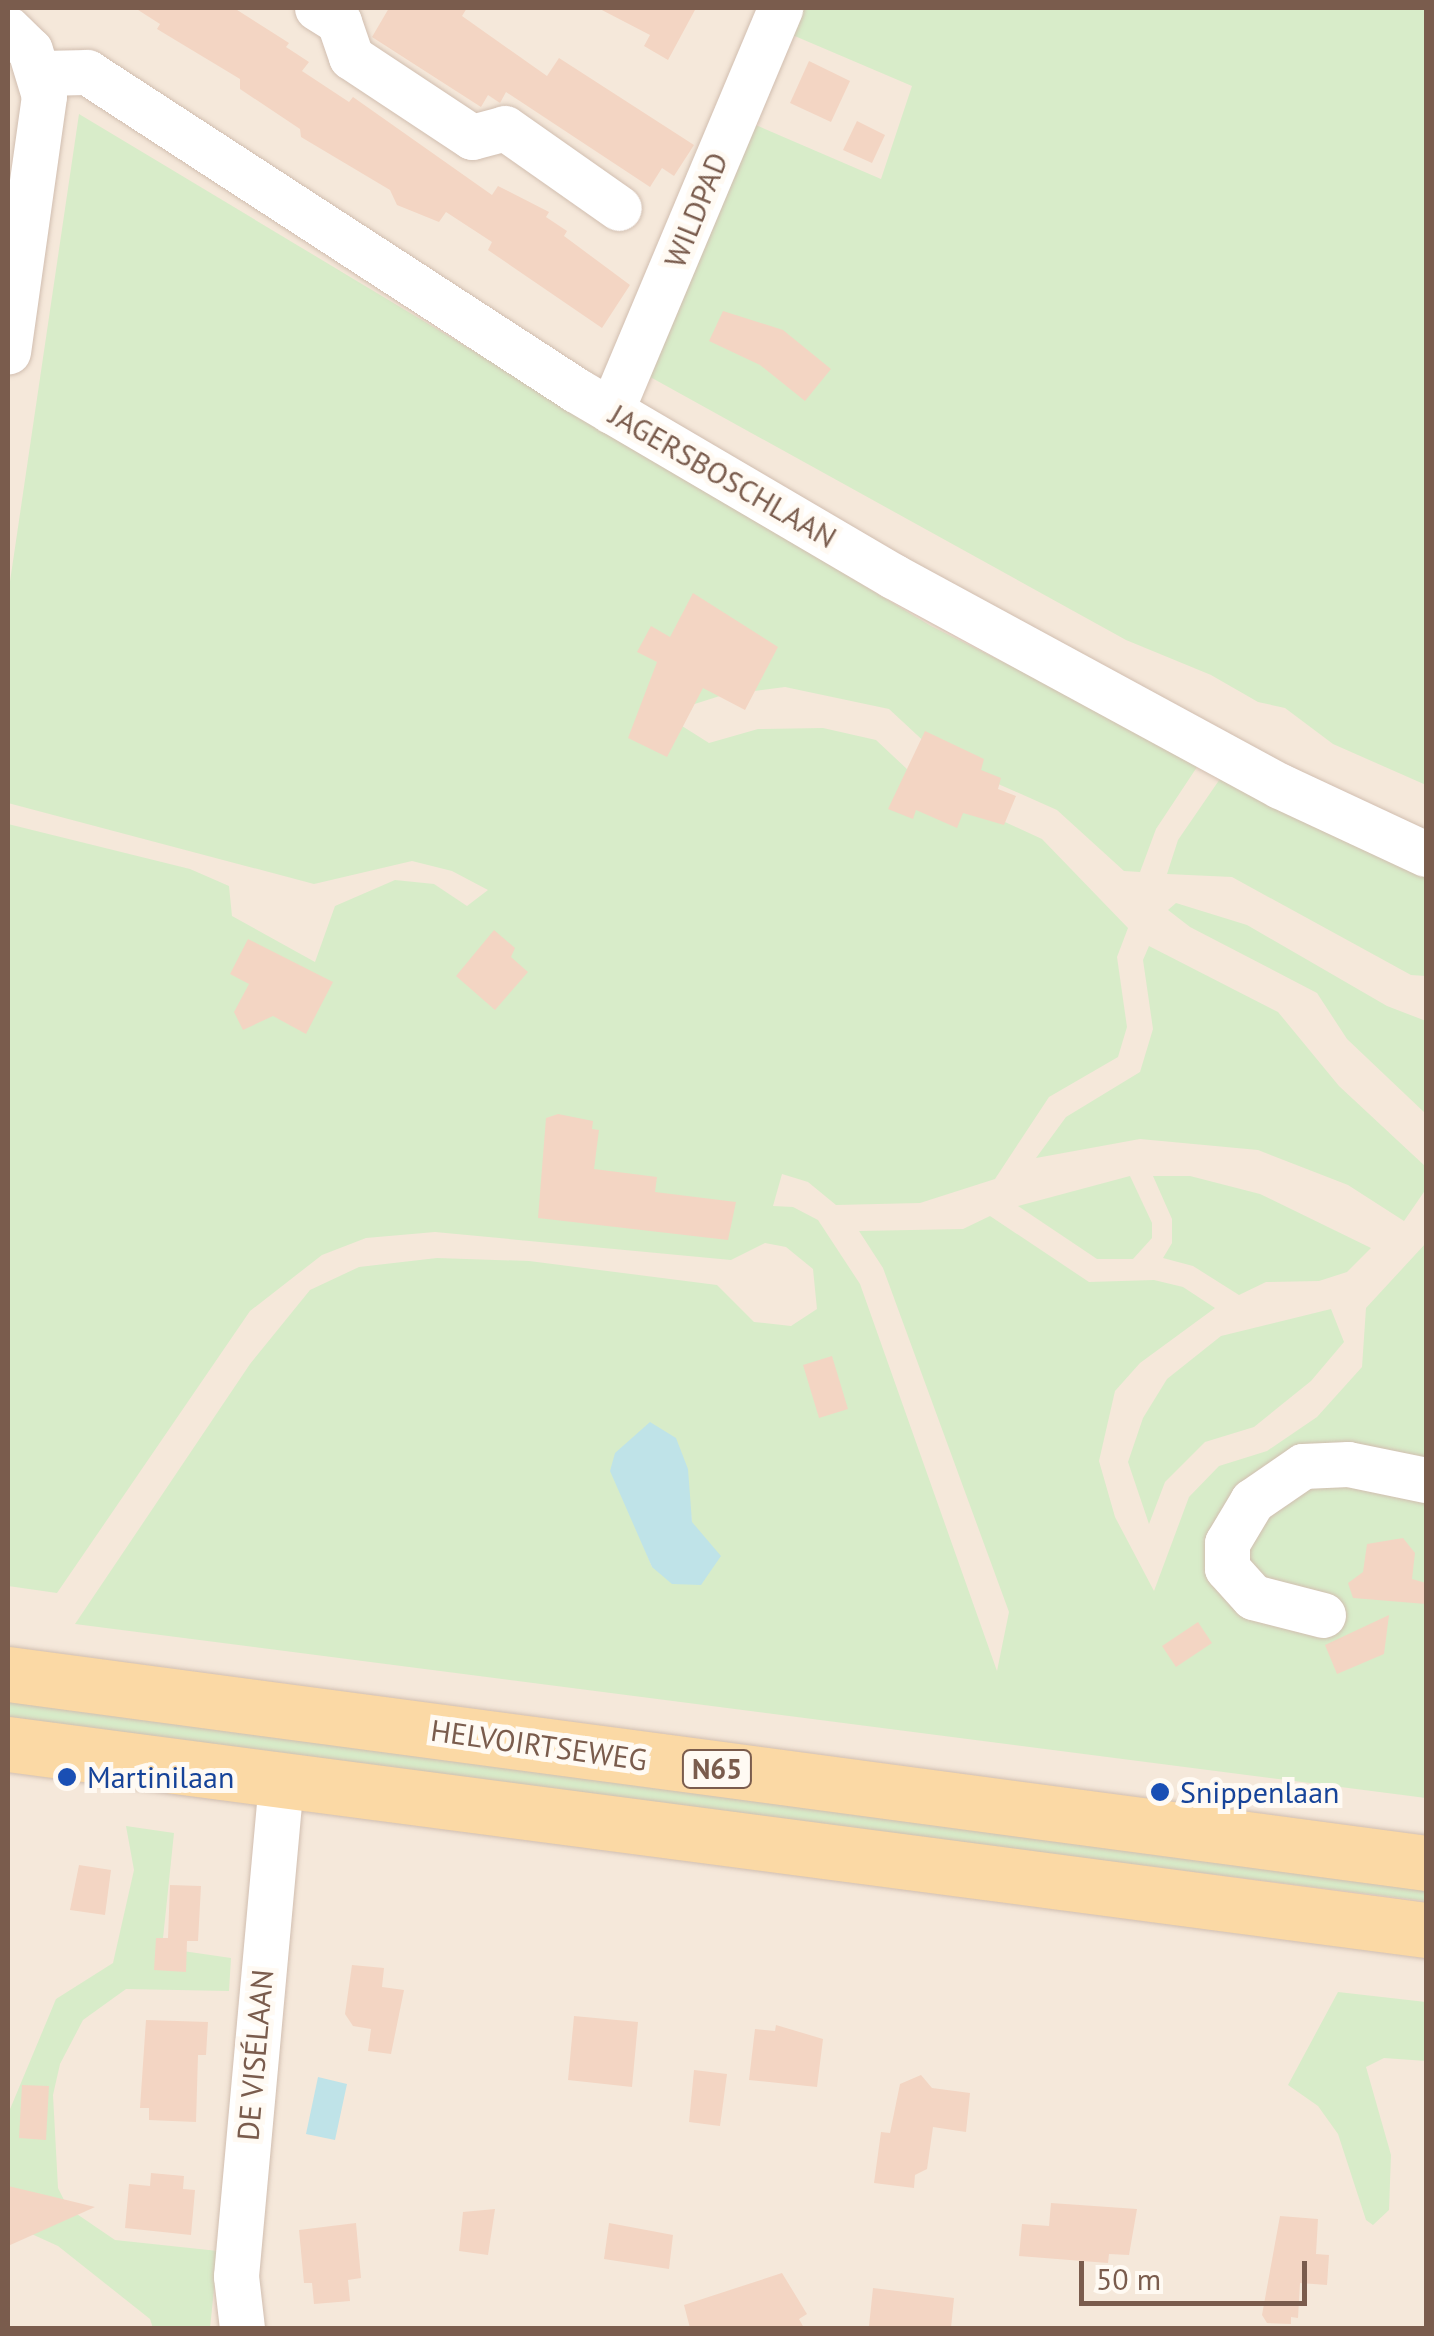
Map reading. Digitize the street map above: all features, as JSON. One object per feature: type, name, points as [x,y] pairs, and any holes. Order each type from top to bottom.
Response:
[{"type":"main road","name":"HELVOIRTSEWEG","points":[[8,1674],[1426,1864]]},
{"type":"main road","name":"N65","points":[[8,1744],[1426,1930]]},
{"type":"street","points":[[317,8],[339,22],[351,57],[472,137],[505,128],[619,208]]},
{"type":"street","name":"WILDPAD","points":[[611,411],[780,8]]},
{"type":"street","points":[[8,30],[30,50],[41,73],[40,130],[8,352]]},
{"type":"street","name":"JAGERSBOSCHLAAN","points":[[41,73],[86,72],[611,411],[893,576],[1186,737],[1426,854]]},
{"type":"street","points":[[1323,1615],[1253,1597],[1227,1568],[1227,1543],[1252,1502],[1303,1466],[1348,1464],[1426,1480]]},
{"type":"street","name":"DE VISÉLAAN","points":[[242,2328],[236,2276],[281,1782]]},
{"type":"shaded area","points":[[8,8],[1426,8],[1426,2328],[8,2328]]},
{"type":"green space","points":[[795,8],[1426,8],[1426,785],[1333,744],[1285,708],[1258,702],[1211,675],[1126,640],[643,373],[751,123],[881,179],[912,86],[783,31]]},
{"type":"green space","points":[[79,114],[931,626],[1201,761],[1156,829],[1140,872],[1124,871],[1057,810],[944,760],[889,709],[785,687],[723,695],[663,714],[709,743],[758,729],[823,728],[876,740],[924,785],[1042,839],[1128,928],[1117,957],[1127,1027],[1118,1057],[1049,1097],[995,1179],[920,1203],[836,1205],[808,1182],[782,1174],[773,1206],[793,1207],[818,1220],[860,1284],[997,1671],[1009,1612],[883,1268],[859,1231],[963,1229],[990,1216],[1089,1282],[1154,1280],[1183,1287],[1215,1308],[1140,1363],[1115,1391],[1099,1461],[1115,1517],[1154,1591],[1189,1497],[1219,1466],[1267,1451],[1317,1417],[1362,1367],[1366,1308],[1426,1243],[1426,1798],[75,1624],[250,1364],[310,1290],[359,1267],[437,1258],[529,1261],[717,1285],[754,1322],[791,1326],[817,1309],[813,1269],[786,1247],[765,1243],[731,1260],[435,1232],[366,1238],[322,1255],[250,1311],[57,1593],[8,1586],[8,824],[190,869],[229,886],[232,916],[315,962],[335,906],[395,880],[434,884],[467,906],[488,890],[452,871],[412,861],[314,884],[8,803],[8,595]],"holes":[[[617,1479],[689,1499],[692,1522],[652,1567]]]},
{"type":"green space","points":[[1224,773],[1426,872],[1426,976],[1411,975],[1232,877],[1167,874],[1178,840]]},
{"type":"green space","points":[[1176,903],[1247,925],[1387,1006],[1426,1021],[1426,1114],[1347,1039],[1317,993],[1190,927],[1168,910]]},
{"type":"green space","points":[[1149,946],[1278,1012],[1339,1086],[1426,1167],[1426,1189],[1404,1221],[1348,1185],[1258,1150],[1140,1139],[1036,1158],[1066,1117],[1140,1072],[1153,1029],[1143,960]]},
{"type":"green space","points":[[1130,1176],[1152,1223],[1152,1238],[1133,1259],[1097,1259],[1018,1206]]},
{"type":"green space","points":[[1153,1176],[1190,1176],[1260,1194],[1371,1248],[1347,1272],[1319,1281],[1266,1282],[1239,1295],[1193,1266],[1163,1258],[1172,1243],[1172,1219]]},
{"type":"green space","points":[[1331,1309],[1344,1342],[1311,1381],[1254,1427],[1205,1442],[1165,1482],[1149,1524],[1128,1462],[1143,1418],[1167,1379],[1221,1336]]},
{"type":"green space","points":[[8,1701],[1426,1881],[1426,1901],[8,1723]]},
{"type":"green space","points":[[126,1826],[174,1833],[162,1948],[231,1958],[229,1991],[126,1989],[83,2020],[60,2064],[53,2095],[58,2188],[68,2208],[115,2240],[218,2251],[210,2328],[153,2328],[150,2319],[58,2246],[25,2231],[8,2232],[8,2114],[56,1999],[113,1963],[134,1870]]},
{"type":"green space","points":[[1338,1992],[1426,2002],[1426,2061],[1384,2058],[1366,2067],[1391,2155],[1389,2210],[1373,2225],[1366,2220],[1338,2134],[1318,2106],[1288,2085]]},
{"type":"water","points":[[650,1422],[676,1438],[688,1469],[692,1522],[721,1556],[701,1585],[672,1584],[652,1567],[610,1471],[615,1453]]},
{"type":"water","points":[[318,2077],[347,2084],[335,2140],[306,2134]]},
{"type":"building","points":[[135,8],[234,8],[289,43],[286,47],[309,62],[302,71],[349,102],[353,97],[492,195],[498,186],[549,212],[546,217],[567,231],[564,236],[630,285],[602,328],[488,250],[492,242],[446,212],[439,222],[397,205],[390,190],[301,137],[300,129],[240,89],[240,79],[157,29],[160,24]]},
{"type":"building","points":[[389,8],[467,8],[462,16],[547,76],[559,58],[694,145],[674,176],[662,168],[650,187],[506,92],[500,103],[488,95],[481,107],[372,37]]},
{"type":"building","points":[[598,8],[696,8],[668,60],[644,46],[650,35]]},
{"type":"building","points":[[809,61],[850,81],[831,122],[790,103]]},
{"type":"building","points":[[857,121],[885,135],[872,163],[843,150]]},
{"type":"building","points":[[723,311],[783,330],[831,369],[805,401],[760,365],[709,341]]},
{"type":"building","points":[[693,593],[778,647],[745,710],[703,688],[667,757],[628,738],[657,662],[637,652],[651,626],[670,637]]},
{"type":"building","points":[[925,731],[984,759],[981,770],[1001,778],[998,789],[1016,796],[1004,825],[963,813],[957,828],[916,810],[913,819],[888,809]]},
{"type":"building","points":[[494,930],[515,948],[511,957],[528,972],[495,1010],[456,976]]},
{"type":"building","points":[[248,939],[333,982],[306,1034],[273,1016],[243,1030],[234,1012],[249,984],[230,974]]},
{"type":"building","points":[[558,1114],[593,1121],[592,1129],[599,1130],[594,1169],[657,1177],[655,1192],[736,1202],[728,1240],[538,1218],[546,1118]]},
{"type":"building","points":[[832,1356],[848,1409],[819,1418],[803,1365]]},
{"type":"building","points":[[1403,1538],[1415,1553],[1412,1579],[1426,1583],[1426,1604],[1353,1598],[1348,1583],[1363,1572],[1367,1544]]},
{"type":"building","points":[[1389,1615],[1384,1654],[1337,1674],[1325,1645]]},
{"type":"building","points":[[1198,1622],[1212,1643],[1176,1667],[1162,1646]]},
{"type":"building","points":[[79,1865],[111,1870],[105,1915],[70,1910]]},
{"type":"building","points":[[170,1885],[201,1886],[198,1941],[187,1941],[186,1972],[154,1970],[156,1938],[168,1938]]},
{"type":"building","points":[[352,1965],[384,1968],[382,1987],[404,1990],[391,2054],[368,2051],[371,2029],[353,2026],[345,2014]]},
{"type":"building","points":[[574,2016],[638,2022],[632,2087],[568,2080]]},
{"type":"building","points":[[146,2020],[208,2022],[206,2055],[198,2055],[196,2122],[149,2120],[149,2108],[140,2108]]},
{"type":"building","points":[[776,2025],[823,2039],[817,2087],[749,2080],[755,2029],[775,2031]]},
{"type":"building","points":[[694,2070],[727,2074],[720,2126],[689,2122]]},
{"type":"building","points":[[921,2075],[932,2088],[970,2093],[966,2132],[933,2127],[927,2169],[915,2175],[914,2188],[874,2183],[881,2132],[890,2133],[900,2084]]},
{"type":"building","points":[[22,2085],[49,2086],[46,2140],[19,2138]]},
{"type":"building","points":[[151,2173],[184,2176],[183,2189],[195,2190],[191,2235],[125,2228],[129,2184],[150,2186]]},
{"type":"building","points":[[8,2186],[46,2195],[95,2207],[8,2246]]},
{"type":"building","points":[[1051,2203],[1137,2209],[1129,2255],[1109,2254],[1108,2263],[1019,2256],[1022,2224],[1049,2226]]},
{"type":"building","points":[[495,2209],[488,2255],[459,2251],[463,2212]]},
{"type":"building","points":[[1280,2216],[1318,2219],[1316,2254],[1329,2255],[1327,2285],[1300,2283],[1298,2318],[1291,2317],[1291,2324],[1267,2323],[1262,2315]]},
{"type":"building","points":[[356,2223],[361,2278],[348,2280],[350,2301],[314,2304],[312,2283],[304,2283],[299,2230]]},
{"type":"building","points":[[609,2223],[673,2235],[669,2269],[604,2259]]},
{"type":"building","points":[[782,2273],[807,2314],[799,2319],[804,2328],[690,2328],[684,2305]]},
{"type":"building","points":[[873,2288],[954,2298],[951,2328],[869,2326]]},
{"type":"place","name":"Martinilaan","points":[[67,1777]]},
{"type":"place","name":"Snippenlaan","points":[[1160,1792]]}]
